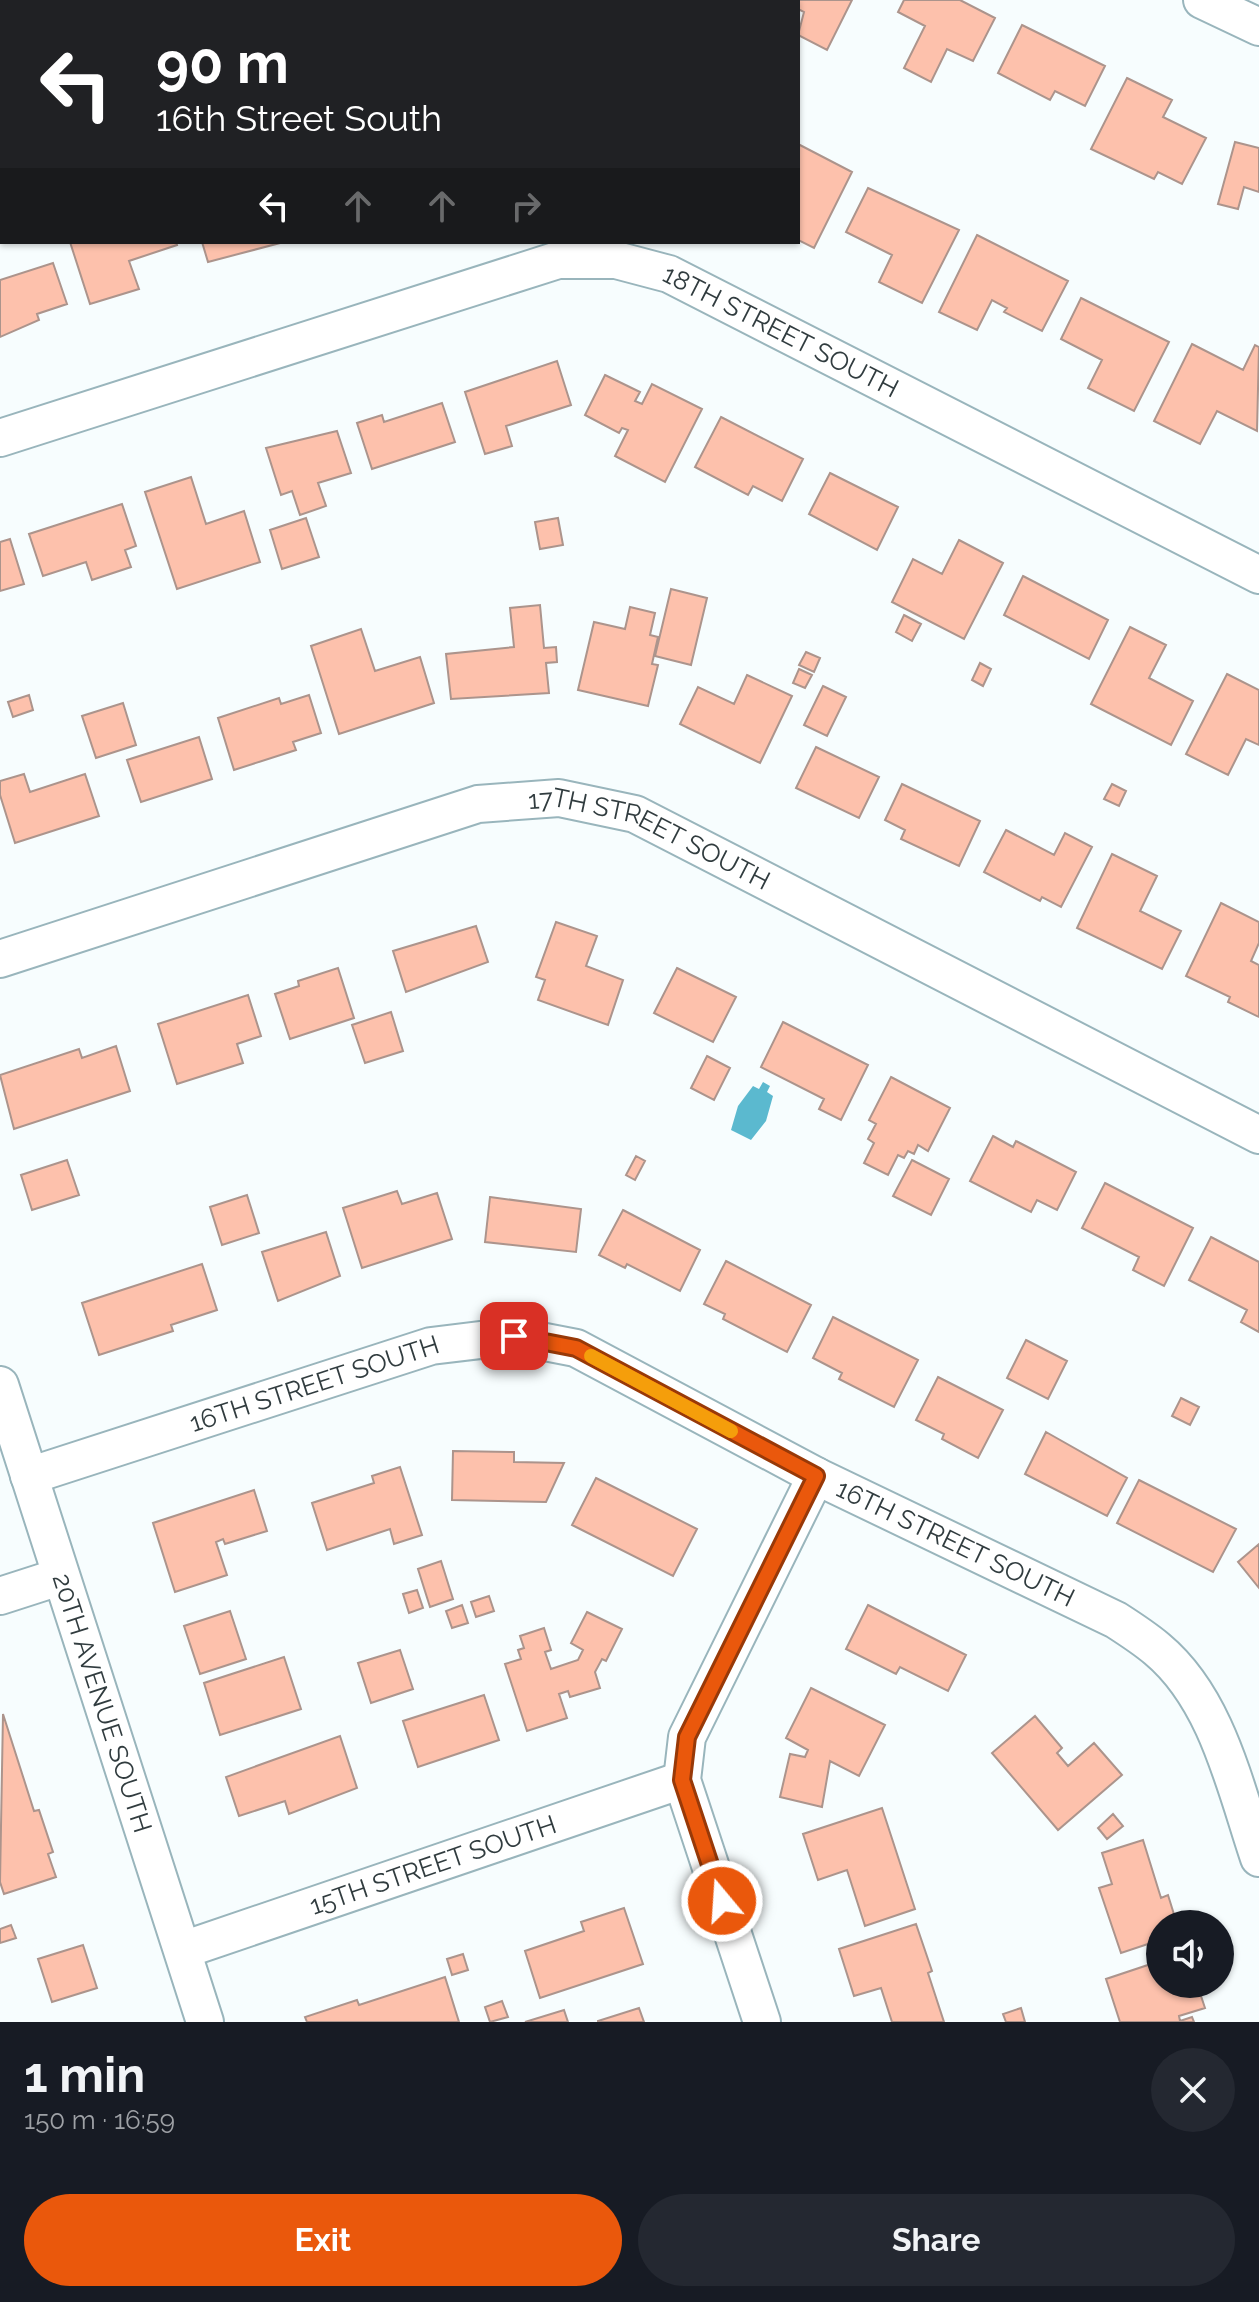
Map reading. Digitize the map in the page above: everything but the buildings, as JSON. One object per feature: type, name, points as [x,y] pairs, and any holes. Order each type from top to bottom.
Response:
[{"type":"street","points":[[1202,0],[1259,27]]},
{"type":"street","name":"18TH STREET SOUTH","points":[[0,438],[558,260],[616,260],[669,274],[1259,575]]},
{"type":"street","name":"17TH STREET SOUTH","points":[[0,959],[478,804],[559,798],[635,814],[1259,1135]]},
{"type":"street","name":"16TH STREET SOUTH","points":[[29,1476],[431,1346],[514,1336],[576,1348],[816,1476],[1116,1620],[1158,1650],[1196,1693],[1224,1752],[1259,1858]]},
{"type":"street","name":"20TH AVENUE SOUTH","points":[[0,1385],[59,1577],[205,2022]]},
{"type":"street","points":[[762,2022],[682,1780],[687,1737],[816,1476]]},
{"type":"street","points":[[0,1596],[59,1577]]},
{"type":"street","name":"15TH STREET SOUTH","points":[[183,1950],[682,1780]]},
{"type":"water","points":[[763,1082],[770,1086],[767,1092],[773,1096],[766,1121],[751,1140],[731,1130],[738,1106],[753,1086],[759,1089]]},
{"type":"slow traffic","points":[[591,1356],[731,1431]]},
{"type":"route","points":[[514,1336],[576,1348],[816,1476],[687,1737],[682,1780],[722,1901]]}]
